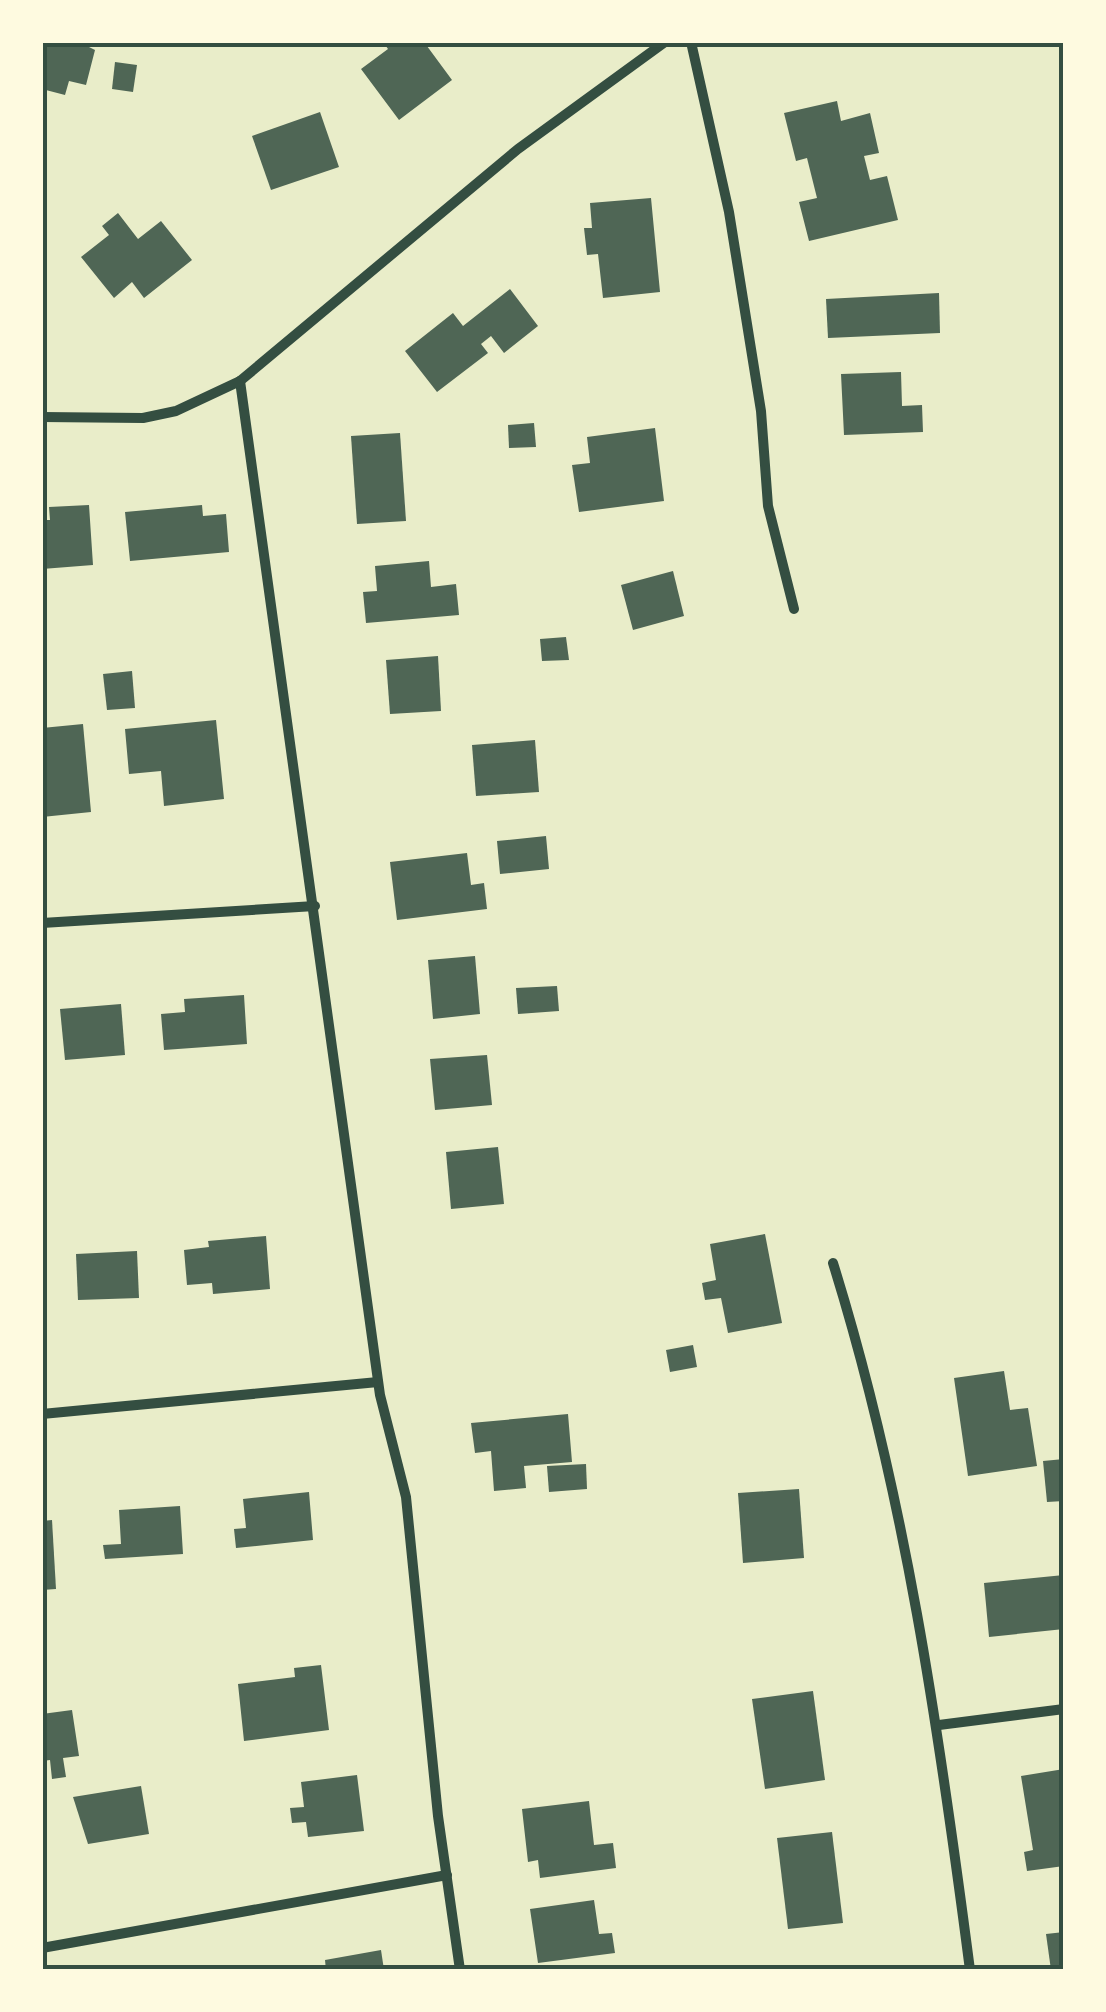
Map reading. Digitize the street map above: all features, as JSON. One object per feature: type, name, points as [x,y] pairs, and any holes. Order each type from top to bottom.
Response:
[{"type":"street","points":[[42,417],[143,418],[176,411],[240,381],[518,150],[665,42]]},
{"type":"street","points":[[691,42],[729,212],[761,411],[768,506],[794,609]]},
{"type":"street","points":[[240,381],[316,906],[378,1382],[406,1497],[460,1970]]},
{"type":"street","points":[[42,923],[316,906]]},
{"type":"street","points":[[833,1263],[895,1494],[938,1725],[970,1970]]},
{"type":"street","points":[[42,1414],[378,1382]]},
{"type":"street","points":[[938,1725],[1064,1708]]},
{"type":"street","points":[[42,1948],[447,1875]]},
{"type":"building","points":[[42,42],[79,42],[95,50],[86,85],[69,81],[65,95],[42,89]]},
{"type":"building","points":[[383,42],[424,42],[452,80],[399,120],[361,69],[388,49]]},
{"type":"building","points":[[115,62],[137,65],[133,92],[112,89]]},
{"type":"building","points":[[837,101],[841,121],[870,113],[879,153],[864,156],[870,180],[887,176],[898,220],[809,241],[799,202],[817,198],[807,158],[796,161],[784,113]]},
{"type":"building","points":[[320,112],[339,167],[271,190],[252,136]]},
{"type":"building","points":[[651,198],[660,292],[603,298],[598,254],[587,255],[584,228],[592,228],[590,203]]},
{"type":"building","points":[[118,213],[138,239],[161,221],[192,260],[144,298],[132,282],[114,298],[81,257],[109,235],[102,226]]},
{"type":"building","points":[[510,289],[538,326],[504,353],[491,336],[481,344],[488,353],[437,392],[405,351],[453,313],[463,326]]},
{"type":"building","points":[[939,293],[940,333],[828,338],[826,299]]},
{"type":"building","points":[[901,372],[902,406],[922,405],[923,432],[844,435],[841,374]]},
{"type":"building","points":[[534,423],[536,447],[509,448],[508,425]]},
{"type":"building","points":[[655,428],[664,501],[579,512],[572,465],[590,463],[587,437]]},
{"type":"building","points":[[400,433],[406,521],[357,524],[351,436]]},
{"type":"building","points":[[89,505],[93,565],[42,569],[42,520],[50,520],[49,507]]},
{"type":"building","points":[[202,505],[203,516],[226,514],[229,552],[130,561],[125,512]]},
{"type":"building","points":[[429,561],[431,587],[456,584],[459,615],[366,623],[363,592],[377,591],[375,566]]},
{"type":"building","points":[[673,571],[684,616],[633,630],[621,585]]},
{"type":"building","points":[[566,637],[569,660],[542,661],[540,639]]},
{"type":"building","points":[[438,656],[441,711],[390,714],[386,660]]},
{"type":"building","points":[[132,671],[135,708],[107,710],[103,674]]},
{"type":"building","points":[[216,720],[224,799],[164,806],[161,771],[129,774],[125,729]]},
{"type":"building","points":[[83,724],[91,812],[42,817],[42,728]]},
{"type":"building","points":[[535,740],[539,792],[476,796],[472,745]]},
{"type":"building","points":[[546,836],[549,869],[500,874],[497,841]]},
{"type":"building","points":[[467,853],[471,885],[484,883],[487,909],[397,920],[390,862]]},
{"type":"building","points":[[475,956],[480,1014],[433,1019],[428,960]]},
{"type":"building","points":[[557,986],[559,1011],[518,1014],[516,988]]},
{"type":"building","points":[[244,995],[247,1044],[164,1050],[161,1014],[185,1012],[184,999]]},
{"type":"building","points":[[121,1004],[125,1055],[65,1060],[60,1009]]},
{"type":"building","points":[[487,1055],[492,1105],[435,1110],[430,1059]]},
{"type":"building","points":[[498,1147],[504,1204],[451,1209],[446,1152]]},
{"type":"building","points":[[765,1234],[782,1323],[728,1333],[721,1298],[705,1300],[702,1283],[716,1280],[710,1244]]},
{"type":"building","points":[[266,1236],[270,1289],[213,1294],[212,1283],[187,1285],[184,1250],[209,1247],[208,1241]]},
{"type":"building","points":[[137,1251],[139,1298],[78,1300],[76,1254]]},
{"type":"building","points":[[693,1345],[697,1367],[670,1372],[666,1350]]},
{"type":"building","points":[[1004,1371],[1010,1410],[1028,1408],[1037,1466],[968,1476],[954,1378]]},
{"type":"building","points":[[568,1414],[572,1462],[524,1466],[526,1488],[494,1491],[491,1451],[475,1453],[471,1423]]},
{"type":"building","points":[[1064,1459],[1064,1501],[1047,1502],[1043,1461]]},
{"type":"building","points":[[586,1464],[587,1489],[549,1492],[547,1466]]},
{"type":"building","points":[[799,1489],[804,1558],[743,1563],[738,1493]]},
{"type":"building","points":[[309,1492],[313,1540],[236,1548],[234,1529],[246,1528],[243,1499]]},
{"type":"building","points":[[180,1506],[183,1554],[105,1559],[103,1545],[121,1544],[119,1510]]},
{"type":"building","points":[[52,1520],[56,1589],[42,1590],[42,1521]]},
{"type":"building","points":[[1064,1575],[1064,1629],[989,1637],[984,1583]]},
{"type":"building","points":[[321,1665],[329,1730],[244,1741],[238,1684],[295,1677],[294,1668]]},
{"type":"building","points":[[813,1691],[825,1780],[765,1789],[752,1699]]},
{"type":"building","points":[[72,1710],[79,1756],[63,1758],[66,1777],[52,1779],[50,1760],[42,1761],[42,1714]]},
{"type":"building","points":[[1064,1769],[1064,1866],[1027,1871],[1024,1852],[1033,1850],[1021,1776]]},
{"type":"building","points":[[357,1775],[364,1831],[308,1837],[306,1822],[292,1823],[290,1808],[304,1807],[301,1782]]},
{"type":"building","points":[[141,1786],[149,1834],[88,1844],[73,1797]]},
{"type":"building","points":[[589,1801],[594,1845],[613,1843],[616,1868],[540,1878],[538,1860],[528,1862],[522,1809]]},
{"type":"building","points":[[832,1832],[843,1923],[788,1929],[777,1838]]},
{"type":"building","points":[[594,1900],[599,1934],[612,1933],[615,1953],[538,1963],[530,1909]]},
{"type":"building","points":[[1064,1932],[1064,1970],[1051,1970],[1046,1934]]},
{"type":"building","points":[[381,1950],[384,1970],[326,1970],[325,1960]]}]
